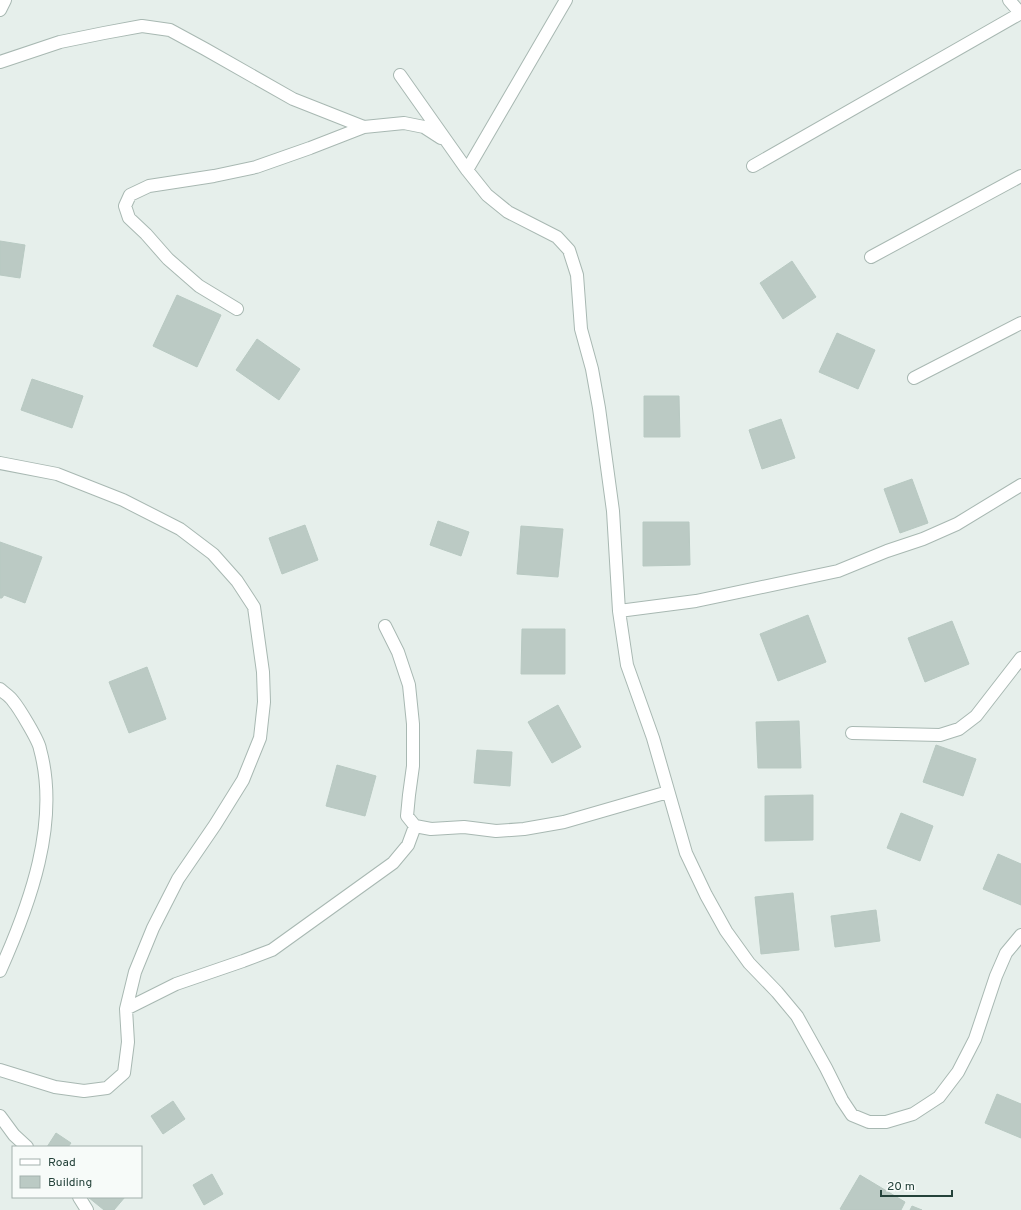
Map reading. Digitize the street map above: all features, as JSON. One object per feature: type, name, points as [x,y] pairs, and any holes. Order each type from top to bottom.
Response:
[{"type":"street","points":[[0,10],[5,0]]},
{"type":"street","points":[[467,170],[566,0]]},
{"type":"street","points":[[753,166],[1021,14],[1009,0]]},
{"type":"street","points":[[0,62],[60,42],[104,33],[142,26],[170,30],[292,99],[364,127]]},
{"type":"street","points":[[400,75],[467,170],[487,195],[508,212],[557,237],[569,250],[576,275],[581,329],[592,369],[599,408],[613,511],[619,611],[627,665],[653,738],[686,853],[706,895],[726,931],[749,963],[777,992],[797,1016],[842,1100],[852,1115],[869,1122],[886,1122],[913,1114],[939,1097],[958,1072],[975,1039],[996,976],[1006,952],[1021,935]]},
{"type":"street","points":[[237,309],[199,286],[168,259],[146,234],[129,218],[125,206],[130,195],[150,186],[214,176],[256,166],[310,148],[364,127],[404,123],[424,127],[446,141]]},
{"type":"street","points":[[871,257],[1021,176]]},
{"type":"street","points":[[914,378],[1021,323]]},
{"type":"street","points":[[0,462],[57,474],[123,500],[180,529],[213,554],[237,581],[254,607],[263,672],[264,702],[260,738],[243,780],[216,825],[178,879],[153,928],[135,972],[126,1010],[128,1042],[124,1073],[107,1088],[84,1091],[55,1087],[0,1070]]},
{"type":"street","points":[[619,611],[696,601],[838,571],[957,524],[1021,485]]},
{"type":"street","points":[[385,626],[398,652],[409,685],[413,724],[413,766],[407,816],[415,826],[431,829],[464,827],[496,831],[524,829],[564,822],[668,792]]},
{"type":"street","points":[[852,733],[940,734],[959,729],[976,716],[1021,658]]},
{"type":"street","points":[[0,689],[13,701],[40,747],[48,790],[43,844],[30,895],[12,945],[0,971]]},
{"type":"street","points":[[126,1010],[176,984],[272,950],[394,864],[408,845],[415,826]]},
{"type":"street","points":[[0,1116],[14,1135],[26,1146]]},
{"type":"street","points":[[80,1198],[87,1210]]},
{"type":"building","points":[[0,241],[25,245],[20,278],[0,275]]},
{"type":"building","points":[[792,261],[816,297],[783,319],[760,283]]},
{"type":"building","points":[[177,295],[221,315],[197,367],[153,346]]},
{"type":"building","points":[[837,333],[875,350],[858,389],[819,372]]},
{"type":"building","points":[[257,339],[300,369],[279,400],[236,370]]},
{"type":"building","points":[[32,379],[83,396],[72,428],[21,410]]},
{"type":"building","points":[[644,396],[679,396],[680,437],[644,437]]},
{"type":"building","points":[[781,419],[795,458],[762,469],[749,430]]},
{"type":"building","points":[[912,479],[928,523],[900,533],[884,489]]},
{"type":"building","points":[[438,521],[469,532],[461,556],[430,545]]},
{"type":"building","points":[[643,522],[689,522],[690,565],[643,566]]},
{"type":"building","points":[[305,525],[318,560],[282,574],[269,538]]},
{"type":"building","points":[[521,526],[563,529],[558,577],[517,574]]},
{"type":"building","points":[[0,542],[42,557],[25,603],[4,595],[0,598]]},
{"type":"building","points":[[808,615],[826,662],[778,681],[760,634]]},
{"type":"building","points":[[952,621],[969,664],[925,682],[908,638]]},
{"type":"building","points":[[522,629],[565,629],[565,674],[521,674]]},
{"type":"building","points":[[147,667],[166,719],[129,733],[109,682]]},
{"type":"building","points":[[558,705],[581,747],[552,763],[528,722]]},
{"type":"building","points":[[799,721],[801,768],[758,768],[756,722]]},
{"type":"building","points":[[936,745],[976,759],[963,796],[923,782]]},
{"type":"building","points":[[477,750],[512,752],[510,786],[474,783]]},
{"type":"building","points":[[337,765],[376,776],[365,816],[326,806]]},
{"type":"building","points":[[813,795],[813,840],[765,841],[765,796]]},
{"type":"building","points":[[901,813],[933,826],[920,861],[887,848]]},
{"type":"building","points":[[998,854],[1021,864],[1021,905],[983,889]]},
{"type":"building","points":[[793,893],[799,950],[761,954],[755,897]]},
{"type":"building","points":[[876,910],[880,941],[835,947],[831,916]]},
{"type":"building","points":[[997,1094],[1021,1104],[1021,1138],[985,1123]]},
{"type":"building","points":[[173,1101],[185,1119],[163,1134],[151,1116]]},
{"type":"building","points":[[56,1133],[71,1143],[69,1146],[48,1146]]},
{"type":"building","points":[[212,1174],[223,1194],[204,1205],[193,1185]]},
{"type":"building","points":[[860,1175],[905,1202],[901,1210],[840,1209]]},
{"type":"building","points":[[89,1198],[124,1198],[114,1210],[104,1210]]},
{"type":"building","points":[[912,1206],[922,1210],[910,1210]]}]
